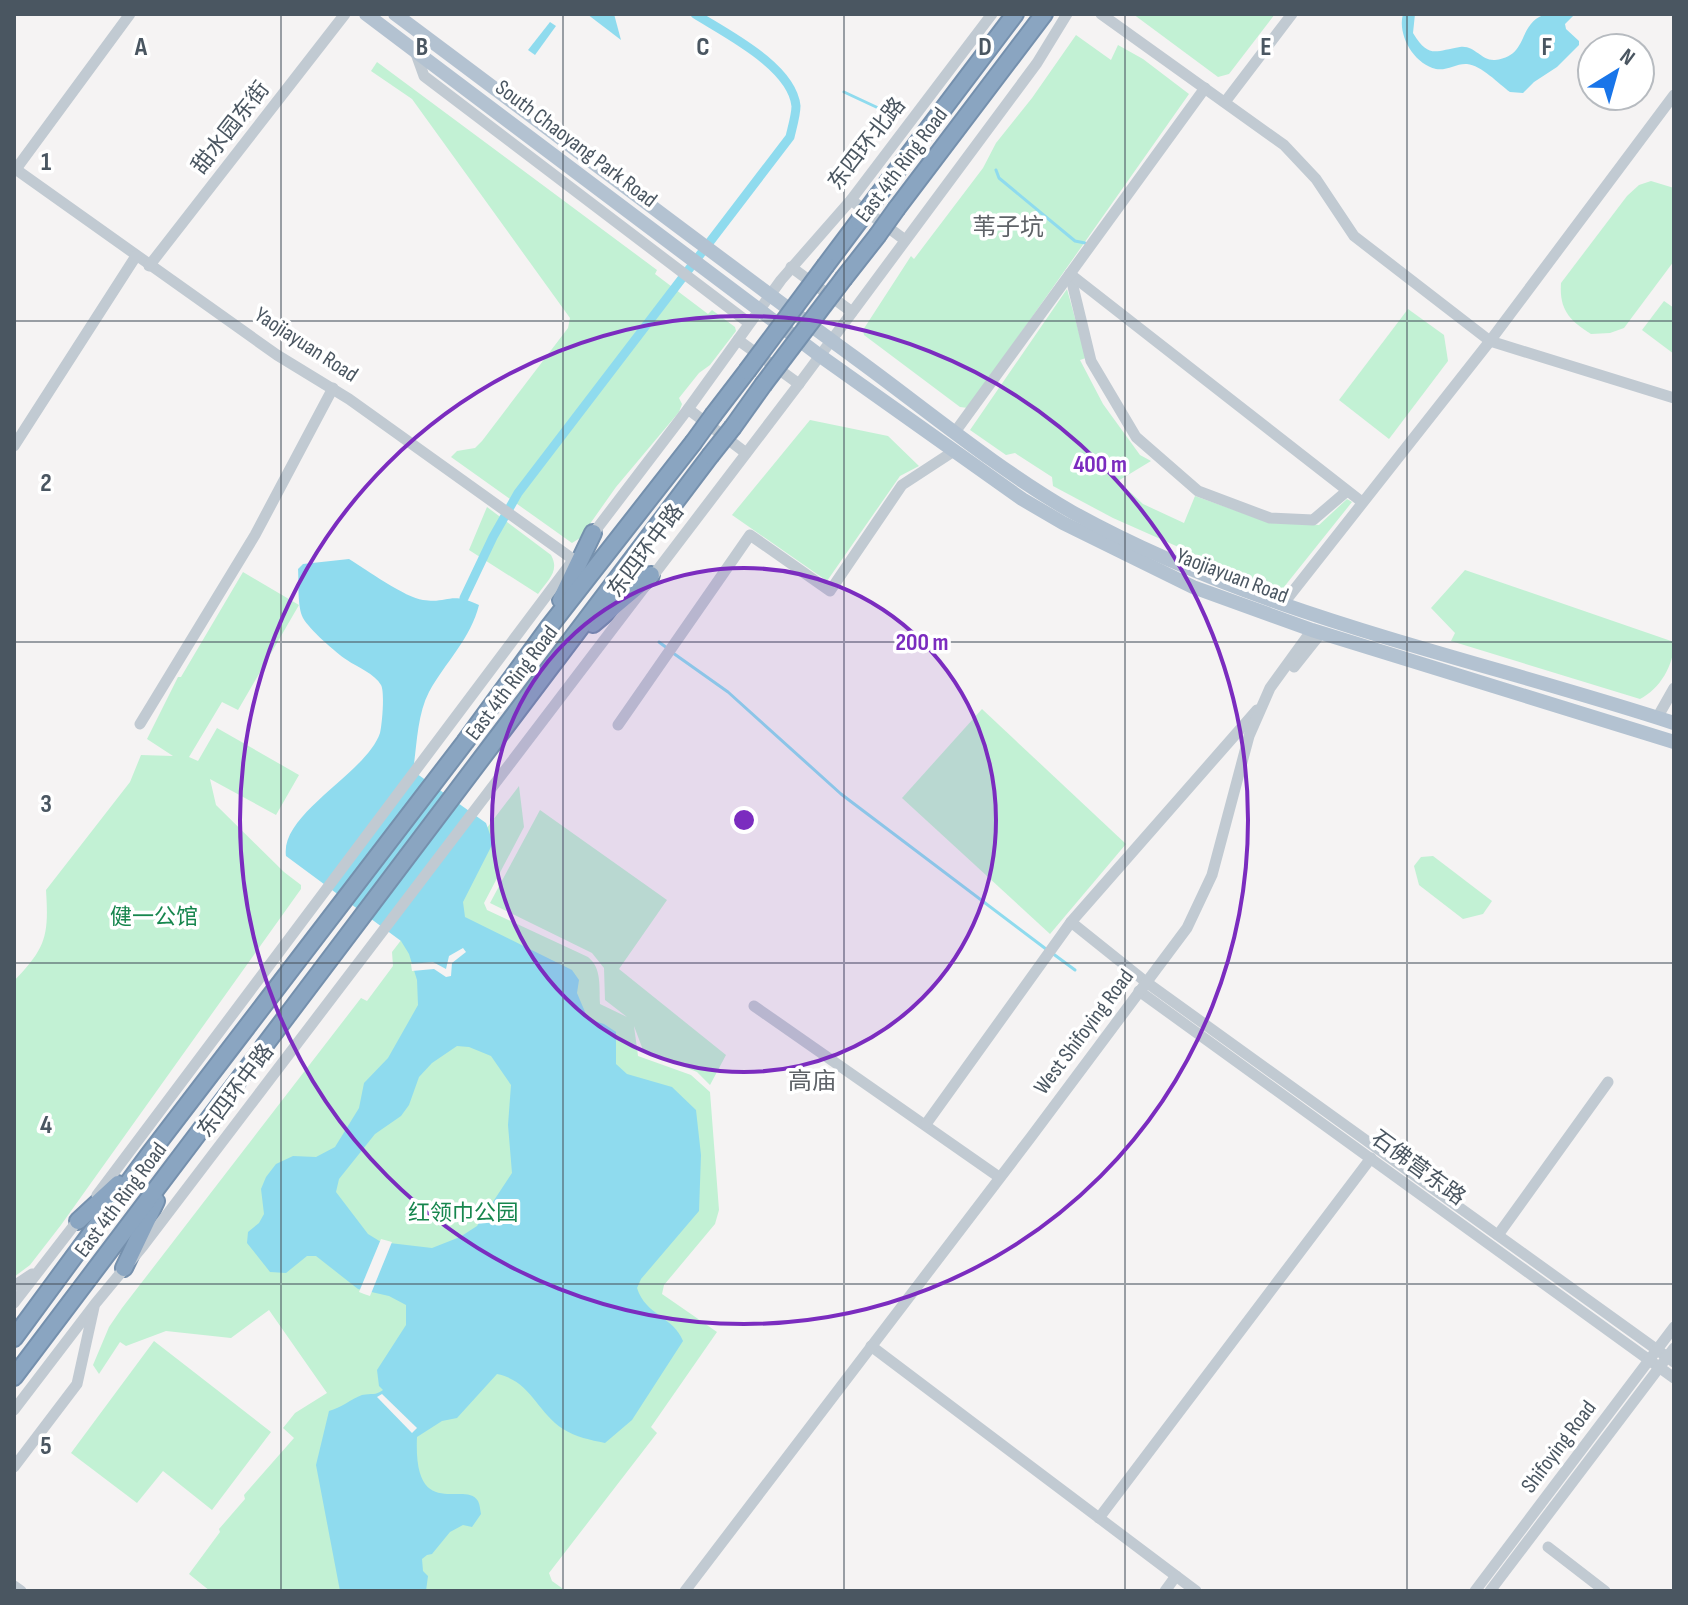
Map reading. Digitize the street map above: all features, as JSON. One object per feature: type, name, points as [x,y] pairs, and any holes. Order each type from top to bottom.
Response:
[{"type":"highway","name":"East 4th Ring Road","points":[[14,1338],[148,1156],[465,742],[549,627],[693,443],[1015,14]]},
{"type":"highway","name":"East 4th Ring Road","points":[[14,1377],[1044,14]]},
{"type":"highway","points":[[549,627],[593,533]]},
{"type":"highway","points":[[570,643],[651,575]]},
{"type":"highway","points":[[78,1221],[148,1156]]},
{"type":"highway","points":[[124,1268],[170,1171]]},
{"type":"main road","name":"South Chaoyang Park Road","points":[[366,14],[676,247],[711,284],[758,310],[819,355]]},
{"type":"main road","name":"South Chaoyang Park Road","points":[[395,14],[829,340]]},
{"type":"main road","name":"Yaojiayuan Road","points":[[829,340],[1070,511],[1217,582],[1674,723]]},
{"type":"main road","name":"Yaojiayuan Road","points":[[819,355],[1022,499],[1193,587],[1317,632],[1674,742]]},
{"type":"street","points":[[15,168],[130,14]]},
{"type":"street","name":"甜水园东街","points":[[149,266],[345,14]]},
{"type":"street","name":"东四环北路","points":[[749,323],[791,267],[851,200],[992,14]]},
{"type":"street","points":[[829,340],[1037,63],[1067,14]]},
{"type":"street","points":[[1101,14],[1284,145],[1301,161],[1354,236],[1490,341],[1674,398]]},
{"type":"street","points":[[1225,102],[1292,14]]},
{"type":"street","points":[[14,1303],[688,409],[749,323],[711,284],[666,260],[424,76],[415,51]]},
{"type":"street","points":[[955,432],[1205,88]]},
{"type":"street","points":[[1283,604],[1490,341],[1674,95]]},
{"type":"street","name":"Yaojiayuan Road","points":[[15,168],[149,266],[277,355],[333,388],[574,560]]},
{"type":"street","points":[[851,200],[905,240]]},
{"type":"street","points":[[14,446],[136,256]]},
{"type":"street","points":[[791,267],[852,312]]},
{"type":"street","points":[[1070,274],[1362,502]]},
{"type":"street","points":[[1070,274],[1091,361],[1136,437],[1198,491],[1270,518],[1313,520],[1347,491]]},
{"type":"street","points":[[738,340],[799,384]]},
{"type":"street","name":"东四环中路","points":[[14,1410],[371,947],[799,384],[829,340]]},
{"type":"street","points":[[140,724],[255,535],[333,388]]},
{"type":"street","points":[[688,409],[746,453]]},
{"type":"street","points":[[618,725],[750,535],[830,591],[902,485],[954,451]]},
{"type":"street","points":[[926,1124],[1071,922],[1262,706],[1270,688],[1317,632]]},
{"type":"street","points":[[1657,718],[1674,688]]},
{"type":"street","name":"West Shifoying Road","points":[[685,1591],[1187,928],[1207,888],[1249,736],[1262,706]]},
{"type":"street","points":[[1071,922],[1143,986]]},
{"type":"street","name":"石佛营东路","points":[[1143,986],[1371,1158],[1664,1357]]},
{"type":"street","name":"石佛营东路","points":[[1143,986],[1498,1235],[1664,1357],[1674,1378]]},
{"type":"street","points":[[754,1006],[999,1177]]},
{"type":"street","points":[[1498,1235],[1608,1082]]},
{"type":"street","points":[[1099,1518],[1371,1158]]},
{"type":"street","points":[[14,1286],[42,1266]]},
{"type":"street","points":[[14,1467],[77,1384],[95,1304]]},
{"type":"street","name":"Shifoying Road","points":[[1475,1591],[1664,1357],[1674,1327]]},
{"type":"street","points":[[871,1346],[1196,1591]]},
{"type":"street","points":[[1490,1591],[1664,1357]]},
{"type":"street","points":[[1548,1547],[1605,1591]]},
{"type":"street","points":[[1165,1591],[1176,1576]]},
{"type":"street","points":[[14,1586],[21,1591]]},
{"type":"green space","points":[[1133,14],[1275,14],[1229,74],[1218,77]]},
{"type":"green space","points":[[1076,35],[1111,60],[1118,45],[1143,59],[1189,94],[968,408],[960,407],[864,335],[863,330],[911,256],[914,259],[983,168],[996,143]]},
{"type":"green space","points":[[377,62],[657,270],[655,274],[708,314],[712,310],[735,327],[736,331],[710,365],[699,373],[679,398],[682,404],[679,412],[616,487],[580,538],[572,543],[451,457],[457,451],[475,448],[482,441],[568,328],[570,318],[412,99],[371,71]]},
{"type":"green space","points":[[1651,181],[1674,188],[1674,261],[1624,328],[1610,333],[1591,334],[1567,314],[1562,301],[1561,283],[1627,196],[1639,185]]},
{"type":"green space","points":[[1067,289],[1086,358],[1080,360],[1103,404],[1140,455],[1151,461],[1118,481],[1143,504],[1184,523],[1195,496],[1271,523],[1319,525],[1347,499],[1352,502],[1280,592],[1113,518],[1053,486],[1052,477],[1015,453],[1006,455],[970,430]]},
{"type":"green space","points":[[1664,301],[1674,308],[1674,354],[1642,330]]},
{"type":"green space","points":[[1408,309],[1444,335],[1448,361],[1389,439],[1339,400]]},
{"type":"green space","points":[[810,420],[888,436],[919,466],[900,476],[827,581],[732,515]]},
{"type":"green space","points":[[487,507],[551,555],[553,571],[538,594],[469,550]]},
{"type":"green space","points":[[1465,570],[1674,642],[1669,668],[1660,683],[1640,699],[1451,641],[1455,633],[1431,608]]},
{"type":"green space","name":"健一公馆","points":[[243,572],[299,605],[238,710],[222,702],[189,757],[198,761],[217,728],[299,775],[276,815],[210,779],[216,805],[301,885],[301,889],[61,1225],[30,1265],[14,1277],[14,981],[33,959],[43,940],[47,919],[46,890],[130,782],[141,755],[173,756],[147,739],[178,677],[181,677]]},
{"type":"green space","points":[[982,709],[1126,844],[1050,934],[902,798]]},
{"type":"green space","name":"红领巾公园","points":[[519,786],[524,827],[484,903],[487,910],[588,957],[598,972],[600,1004],[627,1017],[605,1000],[604,968],[592,953],[490,903],[540,810],[667,900],[619,969],[726,1055],[710,1085],[697,1072],[643,1050],[634,1026],[638,1056],[691,1075],[710,1092],[719,1210],[715,1224],[664,1285],[662,1294],[717,1332],[651,1427],[657,1433],[549,1573],[552,1581],[566,1591],[210,1591],[189,1574],[220,1532],[219,1529],[245,1499],[244,1495],[294,1438],[283,1428],[295,1413],[327,1393],[269,1310],[231,1338],[166,1331],[126,1346],[120,1342],[99,1374],[93,1365],[109,1327],[122,1308],[361,998],[367,1001],[393,966],[392,952]]},
{"type":"green space","points":[[1433,856],[1492,901],[1483,914],[1463,919],[1419,885],[1414,866],[1421,857]]},
{"type":"green space","points":[[154,1341],[271,1432],[212,1510],[163,1471],[137,1503],[71,1453]]},
{"type":"water","points":[[587,14],[614,14],[621,40]]},
{"type":"water","points":[[1403,14],[1415,14],[1413,33],[1428,50],[1465,47],[1495,60],[1513,53],[1529,26],[1543,15],[1575,14],[1565,24],[1576,38],[1576,48],[1523,93],[1510,92],[1472,65],[1440,69],[1428,66],[1409,48]]},
{"type":"water","points":[[550,22],[556,26],[535,55],[528,50]]},
{"type":"water","points":[[349,559],[416,598],[432,601],[455,598],[479,605],[470,628],[425,701],[413,771],[486,823],[493,843],[463,902],[465,917],[572,970],[579,980],[577,993],[588,1019],[616,1032],[616,1064],[627,1074],[672,1087],[696,1110],[701,1155],[699,1211],[641,1279],[637,1288],[647,1305],[673,1326],[683,1341],[632,1420],[605,1443],[563,1429],[518,1383],[497,1374],[457,1418],[442,1421],[417,1437],[418,1464],[423,1481],[431,1490],[471,1496],[478,1501],[481,1514],[472,1527],[463,1525],[450,1532],[432,1554],[422,1559],[423,1571],[428,1576],[426,1591],[340,1591],[316,1465],[329,1411],[362,1395],[383,1390],[379,1386],[377,1370],[406,1325],[406,1305],[389,1296],[358,1289],[316,1256],[307,1256],[286,1273],[270,1272],[247,1243],[248,1232],[264,1214],[261,1189],[266,1177],[276,1164],[293,1156],[316,1157],[335,1147],[359,1108],[364,1083],[388,1058],[418,1005],[417,980],[409,954],[401,941],[286,856],[288,840],[296,824],[372,748],[380,733],[383,709],[382,689],[378,681],[336,652],[303,618],[298,569],[303,564]],"holes":[[[457,1046],[469,1047],[491,1056],[511,1085],[508,1125],[512,1173],[477,1226],[460,1237],[432,1248],[381,1242],[368,1234],[336,1192],[339,1179],[375,1134],[401,1116],[409,1105],[419,1077],[432,1063]]]},
{"type":"pier","points":[[463,948],[466,952],[452,963],[451,976],[446,977],[434,969],[412,971],[411,964],[433,962],[446,969],[449,956]]},
{"type":"pier","points":[[381,1239],[392,1242],[370,1296],[359,1292]]},
{"type":"pier","points":[[382,1394],[417,1428],[412,1433],[377,1397]]},
{"type":"waterway","points":[[464,598],[518,493],[790,137],[796,106],[792,91],[783,77],[755,52],[695,14]]},
{"type":"waterway","points":[[844,92],[889,113]]},
{"type":"waterway","points":[[996,170],[999,178],[1075,241],[1085,243]]},
{"type":"waterway","points":[[659,642],[667,648]]},
{"type":"waterway","points":[[673,653],[728,692],[841,794],[1046,949]]},
{"type":"waterway","points":[[1052,953],[1075,970]]},
{"type":"district","name":"苇子坑","points":[[1008,227]]},
{"type":"district","name":"高庙","points":[[812,1081]]}]
